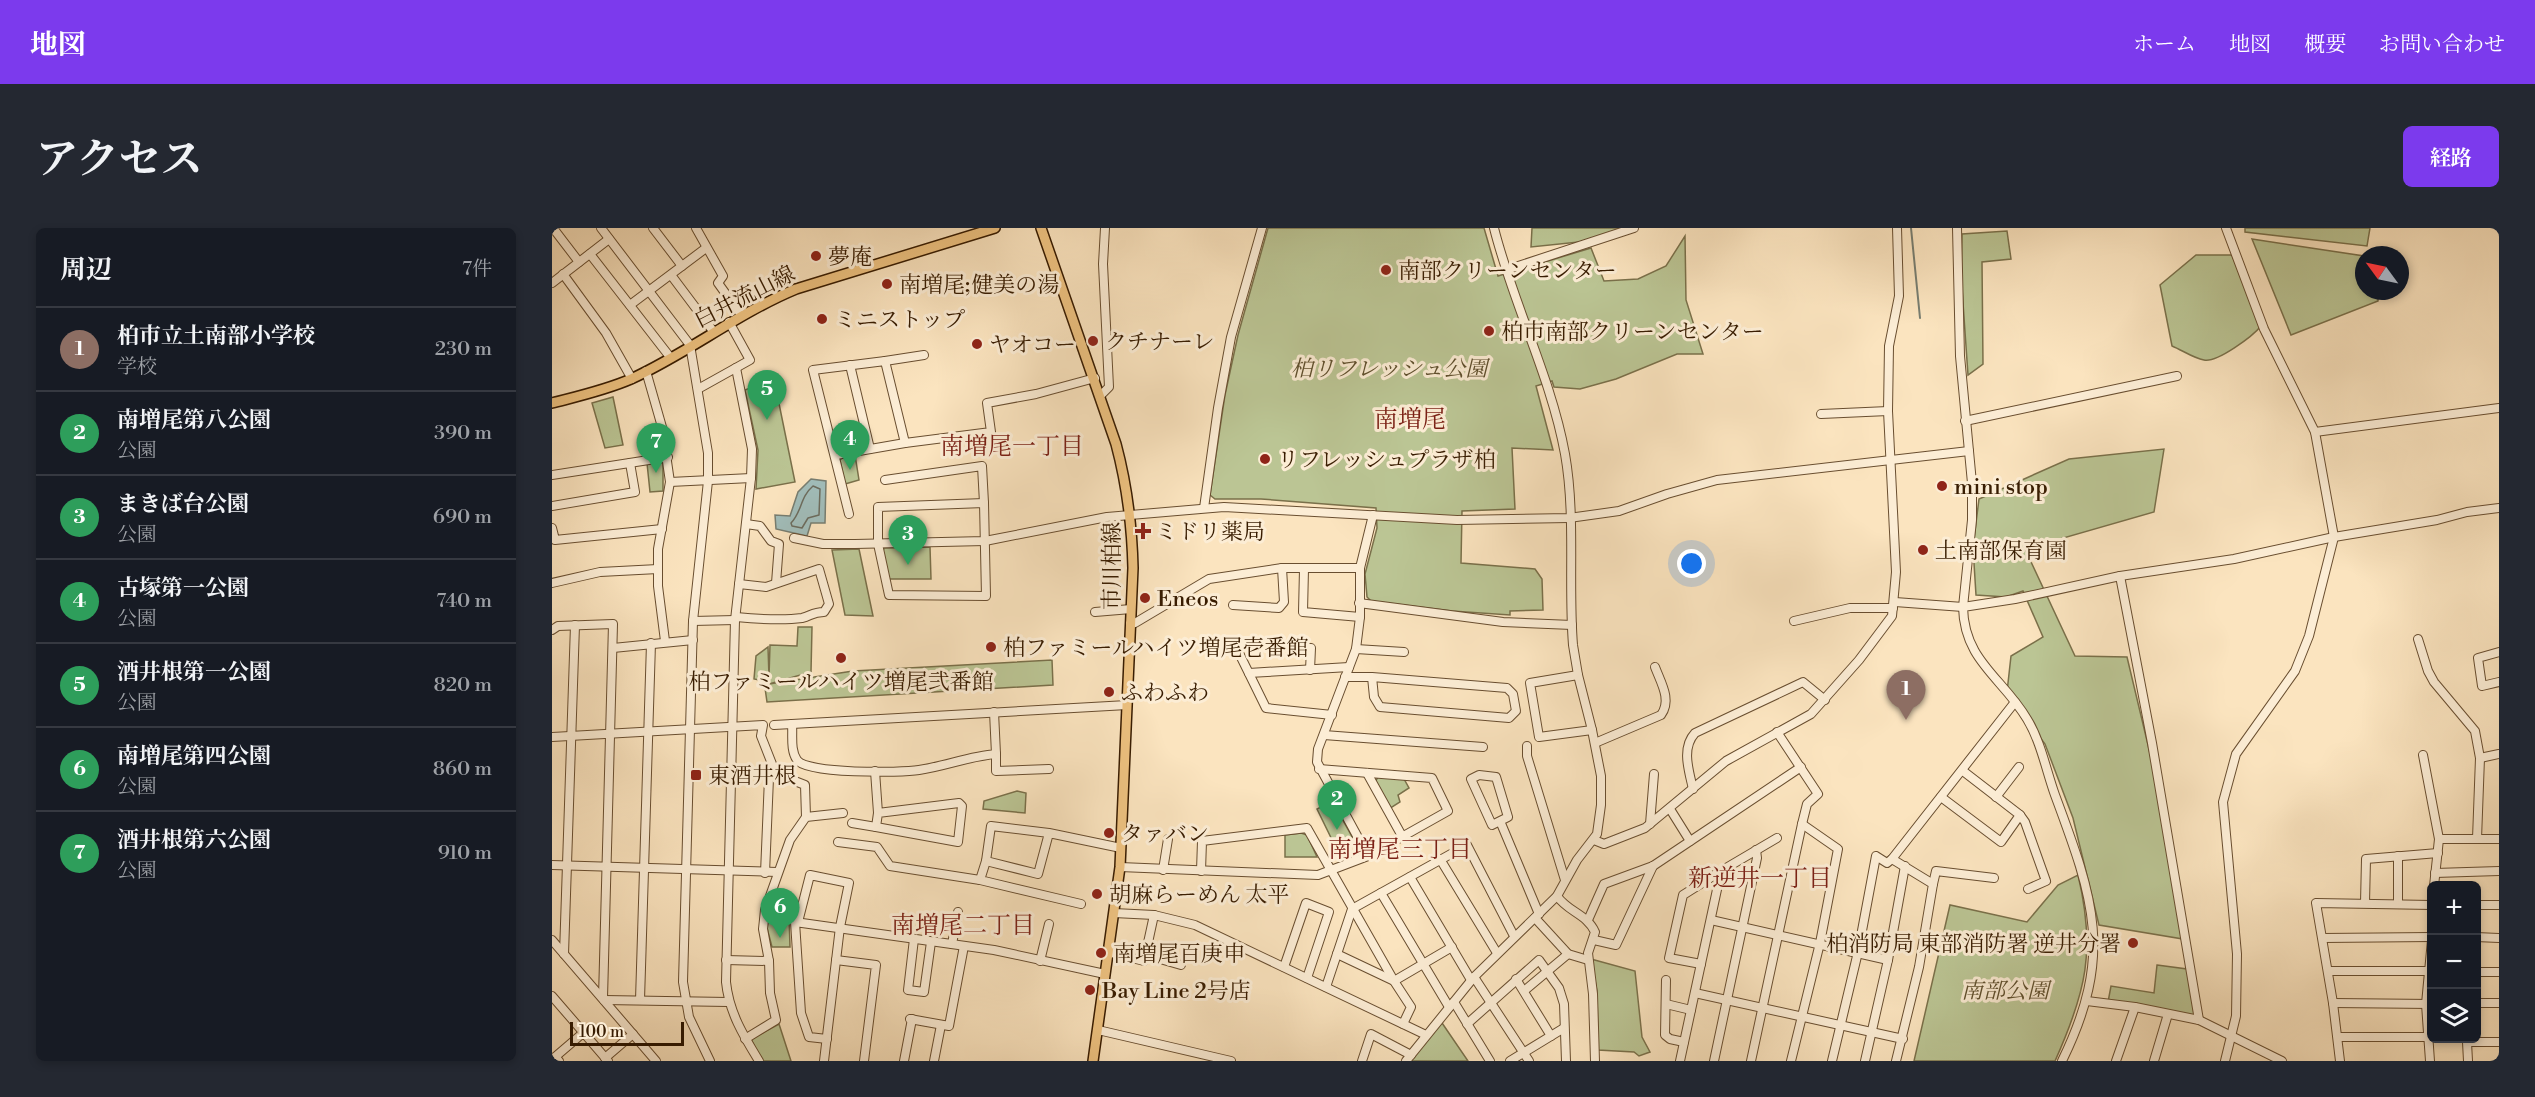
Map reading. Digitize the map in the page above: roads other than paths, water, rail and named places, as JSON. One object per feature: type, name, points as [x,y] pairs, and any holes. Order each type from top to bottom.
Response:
[{"type":"main road","name":"白井流山線","points":[[552,403],[632,379],[768,300],[821,280],[995,228]]},
{"type":"main road","name":"市川柏線","points":[[1041,228],[1101,395],[1124,473],[1131,516],[1131,609],[1120,867],[1094,1061]]},
{"type":"street","points":[[601,228],[690,345],[708,453],[708,481],[693,621],[682,982],[693,1029],[710,1061]]},
{"type":"street","points":[[652,228],[682,266]]},
{"type":"street","points":[[696,228],[723,276],[718,283],[741,315]]},
{"type":"street","points":[[1101,395],[1109,387],[1102,264],[1105,228]]},
{"type":"street","points":[[1204,508],[1231,337],[1262,228]]},
{"type":"street","points":[[1362,1061],[1371,1034],[1409,1058],[1473,978],[1557,896],[1577,860],[1594,840],[1600,822],[1601,792],[1595,743],[1578,675],[1572,625],[1565,457],[1561,438],[1494,228]]},
{"type":"street","points":[[1506,270],[1634,228]]},
{"type":"street","points":[[1594,840],[1604,844],[1650,824],[1726,761],[1811,714],[1825,700],[1892,616],[1896,572],[1888,411],[1889,346],[1900,279],[1897,228]]},
{"type":"street","points":[[1957,228],[1960,356],[1969,451],[1972,520],[1964,623],[1976,654],[1988,673],[2028,720],[2038,742],[2079,862],[2091,907],[2094,929],[2094,958],[2087,1001],[2062,1061]]},
{"type":"street","points":[[2225,1061],[2235,1016],[2237,954],[2223,802],[2236,754],[2295,672],[2309,636],[2334,537],[2315,432],[2264,328],[2226,228]]},
{"type":"street","points":[[554,233],[579,262]]},
{"type":"street","points":[[552,283],[609,239]]},
{"type":"street","points":[[630,305],[706,248]]},
{"type":"street","points":[[590,254],[670,357]]},
{"type":"street","points":[[563,274],[606,333],[632,379]]},
{"type":"street","points":[[670,275],[713,332]]},
{"type":"street","points":[[698,389],[750,360],[729,322]]},
{"type":"street","points":[[849,514],[813,370],[924,355]]},
{"type":"street","points":[[885,360],[905,443]]},
{"type":"street","points":[[850,365],[870,449]]},
{"type":"street","points":[[736,368],[752,449],[736,618],[726,960],[728,1002],[745,1039],[759,1061]]},
{"type":"street","points":[[646,370],[668,457],[670,482],[658,549],[660,603],[665,641]]},
{"type":"street","points":[[1965,421],[2177,376]]},
{"type":"street","points":[[836,455],[991,432],[987,403],[1036,394],[1095,378]]},
{"type":"street","points":[[2315,432],[2499,408]]},
{"type":"street","points":[[1821,414],[1888,411]]},
{"type":"street","points":[[791,538],[823,544],[985,541],[1107,518],[1204,508],[1246,508],[1457,520],[1569,518],[1619,511],[1717,480],[1969,451]]},
{"type":"street","points":[[552,475],[668,457]]},
{"type":"street","points":[[552,506],[635,492],[630,463]]},
{"type":"street","points":[[885,480],[982,466],[984,503],[986,596],[889,595],[878,544],[878,507],[984,503]]},
{"type":"street","points":[[670,482],[751,478]]},
{"type":"street","points":[[1794,621],[1850,608],[1894,605],[1964,607],[2015,599],[2120,576],[2234,559],[2334,537],[2499,508]]},
{"type":"street","points":[[1368,856],[1317,762],[1318,749],[1356,649],[1360,616],[1359,568],[1373,515]]},
{"type":"street","points":[[746,524],[760,526],[771,541],[779,544],[776,583]]},
{"type":"street","points":[[552,528],[555,540],[662,530]]},
{"type":"street","points":[[1130,624],[1136,623],[1209,579],[1282,568],[1359,568]]},
{"type":"street","points":[[1233,605],[1279,608],[1284,602],[1282,568]]},
{"type":"street","points":[[552,583],[600,572],[658,569]]},
{"type":"street","points":[[693,621],[805,617],[811,612],[824,612],[829,604],[819,569],[766,587],[739,584]]},
{"type":"street","points":[[1305,569],[1303,612],[1360,616]]},
{"type":"street","points":[[2120,576],[2152,743],[2199,1020]]},
{"type":"street","points":[[1359,603],[1503,622],[1572,625]]},
{"type":"street","points":[[1095,612],[1131,609]]},
{"type":"street","points":[[552,630],[558,626],[613,624],[603,999]]},
{"type":"street","points":[[564,954],[569,866],[575,625]]},
{"type":"street","points":[[2418,639],[2434,682],[2475,730],[2480,758],[2477,839]]},
{"type":"street","points":[[613,648],[693,640]]},
{"type":"street","points":[[640,1000],[651,643]]},
{"type":"street","points":[[1310,670],[1311,648],[1238,644],[1236,647],[1266,708],[1332,715]]},
{"type":"street","points":[[1356,649],[1404,652]]},
{"type":"street","points":[[2499,652],[2478,658],[2482,686],[2499,682]]},
{"type":"street","points":[[1249,673],[1349,667]]},
{"type":"street","points":[[1595,743],[1661,715],[1666,709],[1667,701],[1655,667]]},
{"type":"street","points":[[1578,675],[1530,683],[1539,737],[1592,730]]},
{"type":"street","points":[[1346,677],[1372,677],[1507,688],[1513,694],[1516,711],[1509,718],[1380,707],[1374,697],[1372,677]]},
{"type":"street","points":[[1693,789],[1687,750],[1689,740],[1695,733],[1803,682],[1825,700]]},
{"type":"street","points":[[1832,1061],[1858,952],[1876,856],[1887,863],[1892,859],[2015,702]]},
{"type":"street","points":[[774,725],[1127,705]]},
{"type":"street","points":[[994,712],[996,771],[1049,769]]},
{"type":"street","points":[[792,724],[793,751],[798,762],[808,767],[854,772],[918,771],[972,756],[996,754]]},
{"type":"street","points":[[552,737],[763,725],[761,735],[774,769],[787,778],[805,785],[806,818]]},
{"type":"street","points":[[1751,1061],[1807,804],[1818,794],[1777,732]]},
{"type":"street","points":[[1324,735],[1483,747]]},
{"type":"street","points":[[1527,746],[1527,756],[1565,880]]},
{"type":"street","points":[[2480,758],[2499,754]]},
{"type":"street","points":[[2423,755],[2439,839],[2434,881]]},
{"type":"street","points":[[1588,920],[1604,884],[1653,866],[1801,767]]},
{"type":"street","points":[[1996,796],[2019,767]]},
{"type":"street","points":[[765,873],[769,778],[774,769]]},
{"type":"street","points":[[1120,867],[1318,875],[1368,856],[1448,811],[1432,778],[1319,769]]},
{"type":"street","points":[[875,771],[878,813],[876,827]]},
{"type":"street","points":[[1963,771],[2020,815],[2025,822],[2046,881],[2028,889]]},
{"type":"street","points":[[1367,773],[1402,837]]},
{"type":"street","points":[[1650,824],[1654,774]]},
{"type":"street","points":[[1479,775],[1496,777],[1508,817],[1500,821],[1492,825],[1471,779],[1479,775]]},
{"type":"street","points":[[1941,797],[2001,842],[2020,815]]},
{"type":"street","points":[[852,823],[958,842],[962,806],[959,802],[878,813]]},
{"type":"street","points":[[1670,808],[1690,841]]},
{"type":"street","points":[[745,1039],[776,1020],[770,993],[769,961],[763,929],[765,910],[790,840],[806,818],[843,813]]},
{"type":"street","points":[[1500,821],[1537,916],[1568,954],[1588,960]]},
{"type":"street","points":[[1791,1061],[1820,943],[1838,849],[1802,824]]},
{"type":"street","points":[[980,879],[986,861],[992,826],[1049,833],[1121,848]]},
{"type":"street","points":[[1201,871],[1202,841],[1307,828],[1411,1007],[1403,1024]]},
{"type":"street","points":[[986,861],[1038,874],[1049,833]]},
{"type":"street","points":[[1701,964],[1669,958],[1683,895],[1777,838]]},
{"type":"street","points":[[1163,870],[1168,839]]},
{"type":"street","points":[[2439,839],[2499,839]]},
{"type":"street","points":[[838,842],[877,847],[891,866],[980,879],[1081,903]]},
{"type":"street","points":[[1326,987],[1353,909],[1467,845],[1514,936]]},
{"type":"street","points":[[1714,1061],[1757,858],[1756,850]]},
{"type":"street","points":[[2365,903],[2366,859],[2438,852]]},
{"type":"street","points":[[2397,904],[2398,856]]},
{"type":"street","points":[[1892,859],[1933,884]]},
{"type":"street","points":[[1440,860],[1497,953]]},
{"type":"street","points":[[552,865],[777,873]]},
{"type":"street","points":[[1594,940],[1616,945],[1653,866]]},
{"type":"street","points":[[1865,1061],[1888,960],[1905,866]]},
{"type":"street","points":[[1680,1061],[1721,871]]},
{"type":"street","points":[[1896,1061],[1919,968],[1936,871],[1994,878]]},
{"type":"street","points":[[2435,873],[2499,872]]},
{"type":"street","points":[[824,1061],[827,1039],[840,927],[849,883],[810,875],[798,922],[795,922],[801,1013],[809,1037],[827,1039]]},
{"type":"street","points":[[1410,877],[1452,947],[1529,1061]]},
{"type":"street","points":[[1381,893],[1423,964],[1467,1024],[1490,1061]]},
{"type":"street","points":[[1557,896],[1566,908],[1588,920],[1595,932],[1588,953],[1593,994],[1595,1061]]},
{"type":"street","points":[[1284,967],[1306,903],[1329,912],[1307,978]]},
{"type":"street","points":[[2340,1061],[2334,1003],[2316,903],[2427,905]]},
{"type":"street","points":[[2481,905],[2499,905]]},
{"type":"street","points":[[952,944],[958,912]]},
{"type":"street","points":[[1114,913],[1154,915],[1195,925],[1426,1035]]},
{"type":"street","points":[[1108,952],[1144,961],[1154,915]]},
{"type":"street","points":[[1711,920],[1888,960]]},
{"type":"street","points":[[798,922],[964,946],[1105,974]]},
{"type":"street","points":[[1040,961],[1049,924]]},
{"type":"street","points":[[2481,937],[2499,938]]},
{"type":"street","points":[[2323,938],[2427,938]]},
{"type":"street","points":[[914,939],[908,990],[924,992],[931,942]]},
{"type":"street","points":[[552,940],[656,1061]]},
{"type":"street","points":[[904,1061],[911,1019],[949,1026],[964,946]]},
{"type":"street","points":[[1394,981],[1452,947]]},
{"type":"street","points":[[1337,954],[1394,981]]},
{"type":"street","points":[[1524,991],[1568,954]]},
{"type":"street","points":[[1146,955],[1181,965]]},
{"type":"street","points":[[726,960],[769,961]]},
{"type":"street","points":[[836,960],[876,964],[864,1061]]},
{"type":"street","points":[[1467,1024],[1539,960],[1559,988],[1564,1004],[1566,1061]]},
{"type":"street","points":[[2328,971],[2427,971]]},
{"type":"street","points":[[2481,972],[2499,972]]},
{"type":"street","points":[[1516,980],[1551,1036]]},
{"type":"street","points":[[1666,980],[1666,1037],[1684,1042]]},
{"type":"street","points":[[1695,993],[1763,1006],[1903,1039]]},
{"type":"street","points":[[552,996],[606,1059],[633,1034]]},
{"type":"street","points":[[603,999],[728,1002]]},
{"type":"street","points":[[2087,1001],[2135,1007],[2199,1020],[2282,1061]]},
{"type":"street","points":[[2334,1003],[2427,1004]]},
{"type":"street","points":[[2481,1003],[2499,1003]]},
{"type":"street","points":[[1666,1004],[1691,1010]]},
{"type":"street","points":[[2116,1061],[2135,1007]]},
{"type":"street","points":[[2154,1061],[2168,1014]]},
{"type":"street","points":[[934,1061],[941,1025]]},
{"type":"street","points":[[1510,1061],[1564,1028]]},
{"type":"street","points":[[1098,1030],[1231,1061]]},
{"type":"street","points":[[559,1061],[555,1057],[583,1033]]},
{"type":"street","points":[[2338,1037],[2427,1037]]},
{"type":"street","points":[[2468,1061],[2467,1042],[2499,1042]]},
{"type":"street","points":[[2428,1043],[2430,1061]]},
{"type":"water","points":[[811,479],[826,481],[825,523],[811,523],[807,536],[776,529],[775,515],[790,516],[798,492]]},
{"type":"waterway","points":[[1911,228],[1920,318]]},
{"type":"place","name":"夢庵","points":[[816,256]]},
{"type":"place","name":"南部クリーンセンター","points":[[1386,270]]},
{"type":"place","name":"南増尾;健美の湯","points":[[887,284]]},
{"type":"place","name":"ミニストップ","points":[[822,319]]},
{"type":"place","name":"柏市南部クリーンセンター","points":[[1489,331]]},
{"type":"place","name":"クチナーレ","points":[[1093,341]]},
{"type":"place","name":"ヤオコー","points":[[977,344]]},
{"type":"place","name":"酒井根第一公園","points":[[767,420]]},
{"type":"place","name":"リフレッシュプラザ柏","points":[[1265,459]]},
{"type":"place","name":"古塚第一公園","points":[[850,470]]},
{"type":"place","name":"酒井根第六公園","points":[[656,473]]},
{"type":"place","name":"mini stop","points":[[1942,486]]},
{"type":"place","name":"ミドリ薬局","points":[[1143,531]]},
{"type":"place","name":"土南部保育園","points":[[1923,550]]},
{"type":"place","name":"まきば台公園","points":[[908,565]]},
{"type":"place","name":"Eneos","points":[[1145,598]]},
{"type":"place","name":"柏ファミールハイツ増尾壱番館","points":[[991,647]]},
{"type":"place","name":"柏ファミールハイツ増尾弐番館","points":[[841,658]]},
{"type":"place","name":"ふわふわ","points":[[1109,692]]},
{"type":"place","name":"柏市立土南部小学校","points":[[1906,720]]},
{"type":"place","name":"東酒井根","points":[[696,775]]},
{"type":"place","name":"南増尾第八公園","points":[[1337,830]]},
{"type":"place","name":"タァバン","points":[[1109,833]]},
{"type":"place","name":"胡麻らーめん 太平","points":[[1097,894]]},
{"type":"place","name":"南増尾第四公園","points":[[780,938]]},
{"type":"place","name":"柏消防局 東部消防署 逆井分署","points":[[2133,943]]},
{"type":"place","name":"南増尾百庚申","points":[[1101,953]]},
{"type":"place","name":"Bay Line 2号店","points":[[1090,990]]},
{"type":"district","name":"南増尾","points":[[1410,419]]},
{"type":"district","name":"南増尾一丁目","points":[[1012,446]]},
{"type":"district","name":"南増尾三丁目","points":[[1400,849]]},
{"type":"district","name":"新逆井一丁目","points":[[1760,878]]},
{"type":"district","name":"南増尾二丁目","points":[[963,925]]},
{"type":"park label","name":"柏リフレッシュ公園","points":[[1389,368]]},
{"type":"park label","name":"南部公園","points":[[2005,990]]}]
